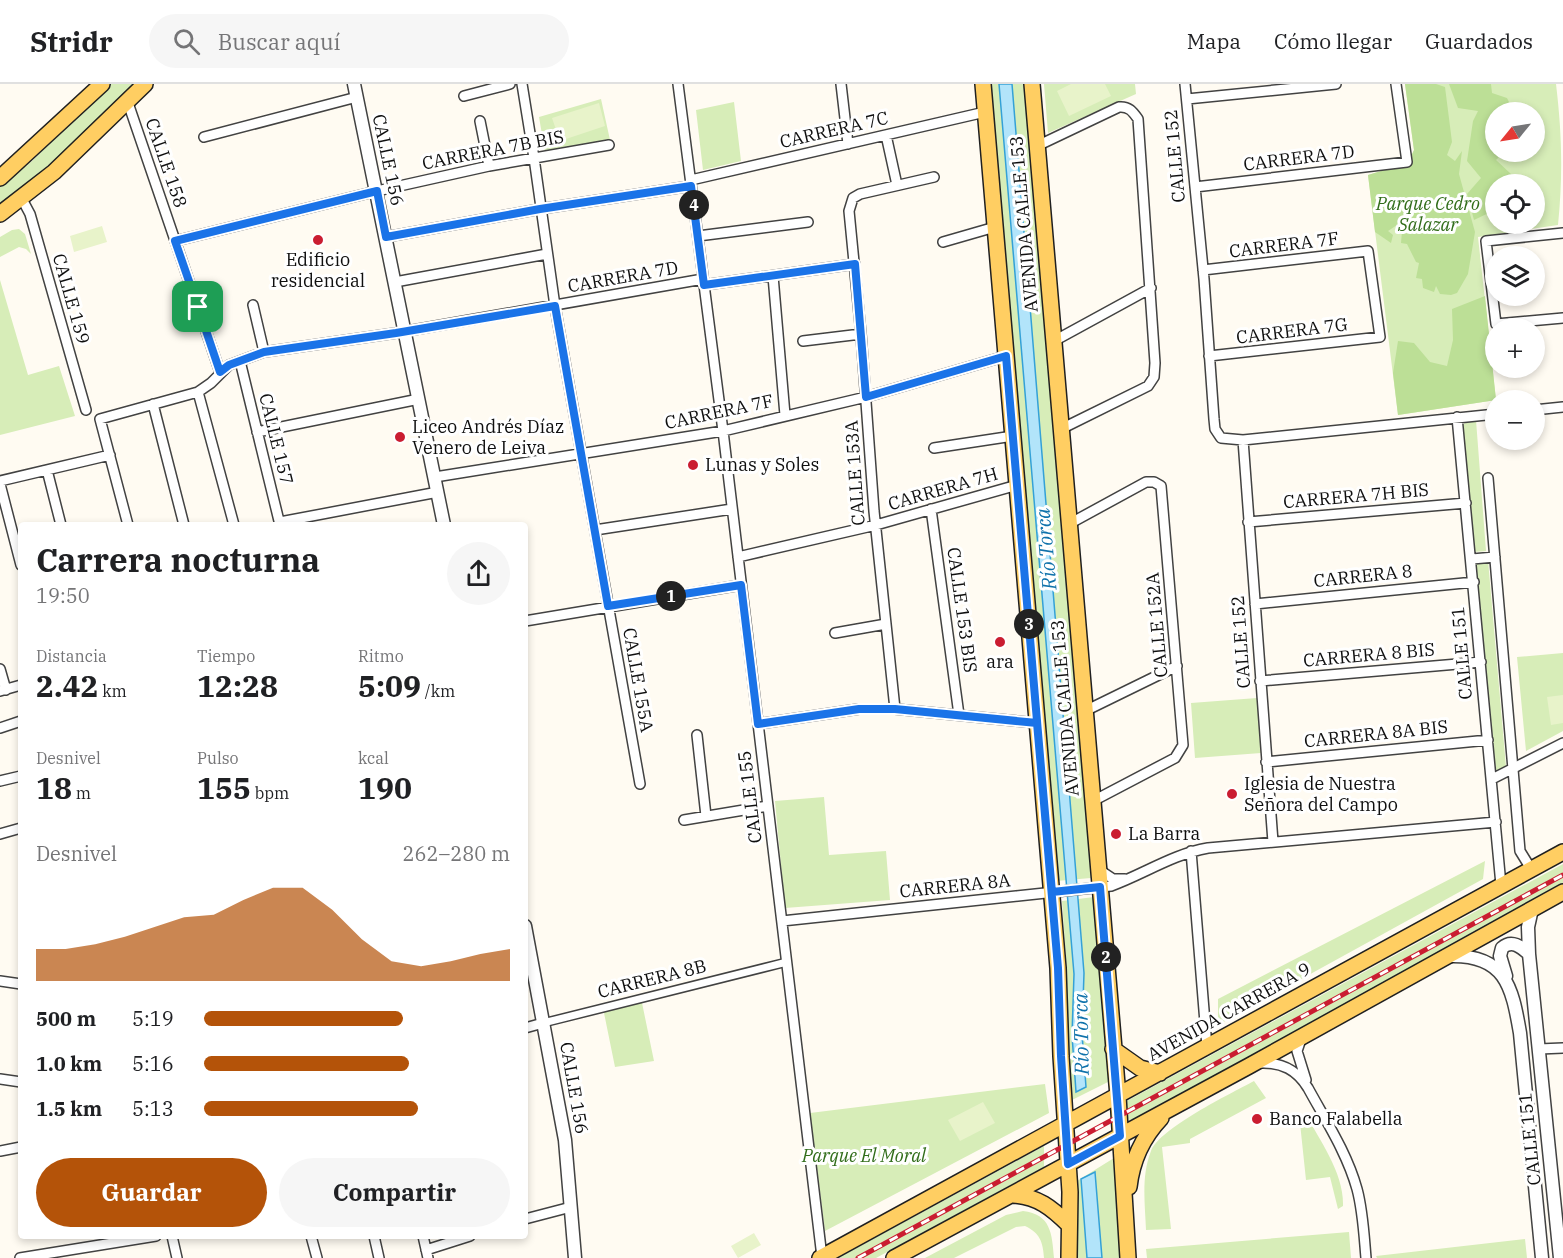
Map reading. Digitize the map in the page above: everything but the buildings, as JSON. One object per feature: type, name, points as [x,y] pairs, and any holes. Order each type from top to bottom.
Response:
[{"type":"main road","points":[[0,178],[102,84]]},
{"type":"main road","points":[[0,214],[54,172],[145,84]]},
{"type":"main road","name":"AVENIDA CALLE 153","points":[[982,84],[1037,723],[1057,892],[1060,1037],[1070,1122],[1072,1162],[1069,1258]]},
{"type":"main road","name":"AVENIDA CALLE 153","points":[[1032,84],[1093,801],[1098,869],[1092,888],[1118,1096],[1128,1258]]},
{"type":"main road","name":"AVENIDA CARRERA 9","points":[[821,1257],[1563,852]]},
{"type":"main road","points":[[894,1258],[1250,1066],[1563,892]]},
{"type":"main road","points":[[1113,1049],[1140,1068],[1160,1073]]},
{"type":"main road","points":[[1125,1220],[1132,1170],[1138,1151],[1150,1131],[1172,1108]]},
{"type":"main road","points":[[1013,1195],[1026,1196],[1041,1202],[1069,1225]]},
{"type":"street","points":[[464,96],[510,84]]},
{"type":"street","name":"CALLE 155A","points":[[522,84],[555,306],[640,784]]},
{"type":"street","name":"CALLE 155","points":[[678,84],[723,431],[821,1257]]},
{"type":"street","points":[[841,84],[848,144]]},
{"type":"street","name":"CALLE 152","points":[[1185,84],[1203,270],[1215,429],[1221,438],[1243,440],[1273,842]]},
{"type":"street","points":[[1186,99],[1336,84]]},
{"type":"street","name":"CARRERA 7D","points":[[1195,187],[1407,162],[1396,84]]},
{"type":"street","points":[[204,137],[355,90]]},
{"type":"street","name":"CALLE 156","points":[[355,90],[443,522]]},
{"type":"street","name":"CALLE 158","points":[[128,100],[220,372]]},
{"type":"street","points":[[1037,146],[1119,107],[1125,106],[1133,111],[1138,119],[1151,288],[1154,377],[1148,386],[1061,429]]},
{"type":"street","name":"CARRERA 7C","points":[[386,237],[691,183],[985,112]]},
{"type":"street","points":[[480,121],[489,166]]},
{"type":"street","points":[[886,135],[897,185],[934,177]]},
{"type":"street","name":"CARRERA 7B BIS","points":[[175,241],[489,166],[609,145]]},
{"type":"street","name":"CALLE 153A","points":[[895,709],[876,525],[849,211],[853,198],[860,194],[897,185]]},
{"type":"street","name":"CALLE 159","points":[[22,199],[30,217],[86,410]]},
{"type":"street","points":[[698,236],[808,222]]},
{"type":"street","points":[[943,242],[995,227]]},
{"type":"street","points":[[1563,233],[1486,241],[1496,324],[1563,318]]},
{"type":"street","name":"CARRERA 7F","points":[[1203,270],[1368,251],[1380,337]]},
{"type":"street","points":[[395,282],[547,254]]},
{"type":"street","name":"CARRERA 7D","points":[[110,455],[100,419],[198,392],[229,365],[264,352],[405,332],[704,282],[772,276],[855,264]]},
{"type":"street","points":[[772,276],[784,415]]},
{"type":"street","points":[[1054,341],[1151,288]]},
{"type":"street","points":[[253,305],[264,352]]},
{"type":"street","points":[[803,341],[861,334]]},
{"type":"street","name":"CARRERA 7G","points":[[1209,356],[1380,337]]},
{"type":"street","name":"CARRERA 7F","points":[[435,477],[723,431],[866,397],[1006,356]]},
{"type":"street","name":"CALLE 157","points":[[240,361],[280,522]]},
{"type":"street","points":[[198,392],[233,522]]},
{"type":"street","points":[[257,432],[419,399]]},
{"type":"street","points":[[153,405],[183,522]]},
{"type":"street","points":[[1545,409],[1563,407]]},
{"type":"street","points":[[1243,440],[1485,415]]},
{"type":"street","name":"CALLE 151","points":[[1457,417],[1501,885]]},
{"type":"street","points":[[934,448],[1013,436]]},
{"type":"street","points":[[18,556],[4,514],[0,482],[110,455],[127,522]]},
{"type":"street","points":[[47,470],[60,522]]},
{"type":"street","points":[[1488,478],[1520,851],[1523,858],[1535,867]]},
{"type":"street","name":"CALLE 152A","points":[[1069,524],[1146,482],[1154,482],[1161,486],[1183,745],[1175,758],[1093,801]]},
{"type":"street","name":"CARRERA 7H","points":[[738,557],[876,525],[1017,484]]},
{"type":"street","points":[[290,522],[438,492]]},
{"type":"street","name":"CARRERA 7H BIS","points":[[1248,522],[1466,503]]},
{"type":"street","points":[[595,530],[732,509]]},
{"type":"street","name":"CALLE 153 BIS","points":[[931,509],[959,715]]},
{"type":"street","points":[[1472,559],[1495,557]]},
{"type":"street","name":"CARRERA 8","points":[[1255,604],[1474,582]]},
{"type":"street","points":[[528,620],[741,585]]},
{"type":"street","points":[[835,633],[886,624]]},
{"type":"street","name":"CARRERA 8 BIS","points":[[1260,681],[1481,662]]},
{"type":"street","points":[[1085,711],[1177,666]]},
{"type":"street","points":[[0,669],[3,690],[18,686]]},
{"type":"street","points":[[758,724],[859,709],[895,709],[1037,723]]},
{"type":"street","points":[[0,728],[18,722]]},
{"type":"street","points":[[696,735],[706,816]]},
{"type":"street","name":"CARRERA 8A BIS","points":[[1266,762],[1488,740]]},
{"type":"street","points":[[1492,779],[1563,742]]},
{"type":"street","points":[[0,782],[18,777]]},
{"type":"street","points":[[684,820],[768,806]]},
{"type":"street","name":"CARRERA 8A","points":[[782,921],[1111,886],[1191,851],[1496,822]]},
{"type":"street","points":[[0,834],[18,829]]},
{"type":"street","points":[[1191,851],[1207,1047]]},
{"type":"street","points":[[1098,869],[1113,879],[1130,879]]},
{"type":"street","name":"CALLE 151","points":[[1532,909],[1528,927],[1529,954],[1560,1258]]},
{"type":"street","points":[[1509,988],[1500,951],[1506,945],[1516,944],[1529,954]]},
{"type":"street","name":"CALLE 151","points":[[1448,956],[1463,955],[1487,961],[1501,973],[1509,988],[1520,1033],[1542,1258]]},
{"type":"street","name":"CALLE 156","points":[[528,957],[530,977],[543,1023],[565,1140],[575,1258]]},
{"type":"street","name":"CARRERA 8B","points":[[528,1027],[787,962]]},
{"type":"street","points":[[0,981],[18,984]]},
{"type":"street","points":[[1304,1036],[1297,1051],[1308,1088]]},
{"type":"street","points":[[1539,1049],[1563,1048]]},
{"type":"street","points":[[1250,1066],[1270,1062],[1281,1064],[1297,1073],[1308,1088],[1347,1160],[1357,1189],[1366,1258]]},
{"type":"street","points":[[0,1079],[18,1082]]},
{"type":"street","points":[[0,1151],[18,1148]]},
{"type":"street","points":[[528,1218],[571,1208]]},
{"type":"street","points":[[20,1258],[137,1239]]},
{"type":"street","points":[[173,1239],[177,1258]]},
{"type":"street","points":[[312,1239],[317,1258]]},
{"type":"street","points":[[375,1239],[379,1258]]},
{"type":"street","points":[[424,1239],[427,1254],[464,1239]]},
{"type":"green space","points":[[111,84],[134,84],[45,171],[0,203],[0,187],[32,161]]},
{"type":"green space","points":[[987,84],[1026,84],[1091,878],[1056,881]]},
{"type":"green space","points":[[1044,84],[1135,84],[1136,94],[1048,133]]},
{"type":"green space","points":[[1071,84],[1105,84],[1111,96],[1069,116],[1057,91]]},
{"type":"green space","name":"Parque Cedro Salazar","points":[[1405,84],[1556,84],[1561,154],[1558,225],[1545,227],[1545,174],[1485,174],[1485,234],[1498,234],[1478,237],[1487,318],[1485,318],[1485,378],[1494,378],[1495,390],[1485,390],[1485,402],[1398,415],[1368,175],[1408,163],[1414,150]]},
{"type":"green space","points":[[1405,84],[1436,84],[1445,87],[1452,142],[1447,155],[1455,161],[1462,151],[1459,174],[1475,232],[1468,274],[1457,293],[1451,295],[1440,294],[1436,286],[1434,292],[1423,288],[1422,279],[1416,278],[1419,263],[1416,262],[1407,244],[1401,243],[1402,231],[1408,234],[1409,231],[1400,223],[1388,231],[1393,235],[1391,243],[1375,232],[1368,175],[1408,163],[1414,150]]},
{"type":"green space","points":[[1449,84],[1491,84],[1492,93],[1507,98],[1509,102],[1485,102],[1485,162],[1498,162],[1511,174],[1485,174],[1485,215],[1474,220],[1467,194],[1481,178],[1467,161],[1473,121],[1478,111],[1458,108]]},
{"type":"green space","points":[[601,99],[610,140],[545,152],[539,117]]},
{"type":"green space","points":[[734,102],[741,161],[703,170],[696,110]]},
{"type":"green space","points":[[599,103],[605,126],[560,141],[552,118]]},
{"type":"green space","points":[[102,226],[107,242],[74,252],[70,236]]},
{"type":"green space","points":[[19,229],[25,234],[31,254],[19,247],[0,257],[0,237]]},
{"type":"green space","points":[[0,280],[28,375],[59,366],[75,416],[0,435]]},
{"type":"green space","points":[[1485,296],[1487,318],[1485,318],[1485,378],[1494,378],[1495,390],[1485,390],[1485,402],[1398,415],[1393,373],[1398,341],[1414,343],[1430,362],[1447,366],[1453,340],[1452,309]]},
{"type":"green space","points":[[1476,420],[1486,551],[1474,552],[1463,424]]},
{"type":"green space","points":[[1488,560],[1506,767],[1496,772],[1476,563]]},
{"type":"green space","points":[[1563,653],[1563,731],[1526,751],[1517,657]]},
{"type":"green space","points":[[1563,695],[1563,723],[1551,725],[1547,697]]},
{"type":"green space","points":[[1257,698],[1261,753],[1195,758],[1191,703]]},
{"type":"green space","points":[[824,797],[829,855],[886,851],[890,900],[785,908],[775,801]]},
{"type":"green space","points":[[1485,861],[1483,879],[1218,1025],[1218,999]]},
{"type":"green space","points":[[1563,864],[1563,888],[1141,1117],[1129,1120],[1125,1112],[1125,1102]]},
{"type":"green space","points":[[1094,897],[1112,1080],[1072,1100],[1067,1062],[1067,972],[1062,901]]},
{"type":"green space","points":[[641,998],[654,1061],[615,1067],[603,1008]]},
{"type":"green space","points":[[1254,1081],[1266,1098],[1190,1139],[1190,1143],[1162,1147],[1171,1229],[1146,1230],[1144,1190],[1146,1170],[1151,1151],[1157,1142],[1181,1122]]},
{"type":"green space","name":"Parque El Moral","points":[[1045,1084],[1049,1113],[825,1231],[810,1113]]},
{"type":"green space","points":[[983,1102],[995,1123],[960,1141],[948,1120]]},
{"type":"green space","points":[[1305,1113],[1340,1181],[1343,1206],[1338,1209],[1330,1177],[1306,1180],[1300,1123]]},
{"type":"green space","points":[[1044,1146],[1044,1167],[876,1258],[838,1258]]},
{"type":"green space","points":[[1114,1158],[1121,1258],[1075,1258],[1077,1181]]},
{"type":"green space","points":[[1023,1211],[1039,1216],[1045,1221],[1051,1233],[1054,1258],[1044,1258],[1040,1239],[1025,1226],[1016,1227],[954,1258],[925,1258],[1006,1215]]},
{"type":"green space","points":[[1349,1232],[1351,1258],[1147,1258],[1146,1249]]},
{"type":"green space","points":[[754,1233],[761,1245],[738,1258],[731,1246]]},
{"type":"green space","points":[[1525,1239],[1527,1258],[1377,1258],[1376,1256]]},
{"type":"water","name":"Río Torca","points":[[999,84],[1012,84],[1084,973],[1082,1033],[1086,1087],[1076,1092],[1072,1035],[1074,974]]},
{"type":"water","points":[[1095,1172],[1102,1258],[1087,1258],[1081,1179]]},
{"type":"railway","points":[[858,1258],[1563,875]]},
{"type":"place","name":"Edificio residencial","points":[[318,240]]},
{"type":"place","name":"Liceo Andrés Díaz Venero de Leiva","points":[[400,437]]},
{"type":"place","name":"Lunas y Soles","points":[[693,465]]},
{"type":"place","name":"ara","points":[[1000,642]]},
{"type":"place","name":"Iglesia de Nuestra Señora del Campo","points":[[1232,794]]},
{"type":"place","name":"La Barra","points":[[1116,834]]},
{"type":"place","name":"Banco Falabella","points":[[1257,1119]]},
{"type":"route","points":[[198,307],[175,241],[377,191],[386,237],[540,209],[691,186],[704,285],[855,264],[866,397],[1006,356],[1027,600],[1037,723],[1060,991],[1060,1037],[1068,1164],[1120,1136],[1100,887],[1052,892],[1037,723],[895,709],[859,709],[758,724],[741,585],[608,606],[555,306],[396,333],[264,352],[229,365],[220,372],[198,307]]}]
